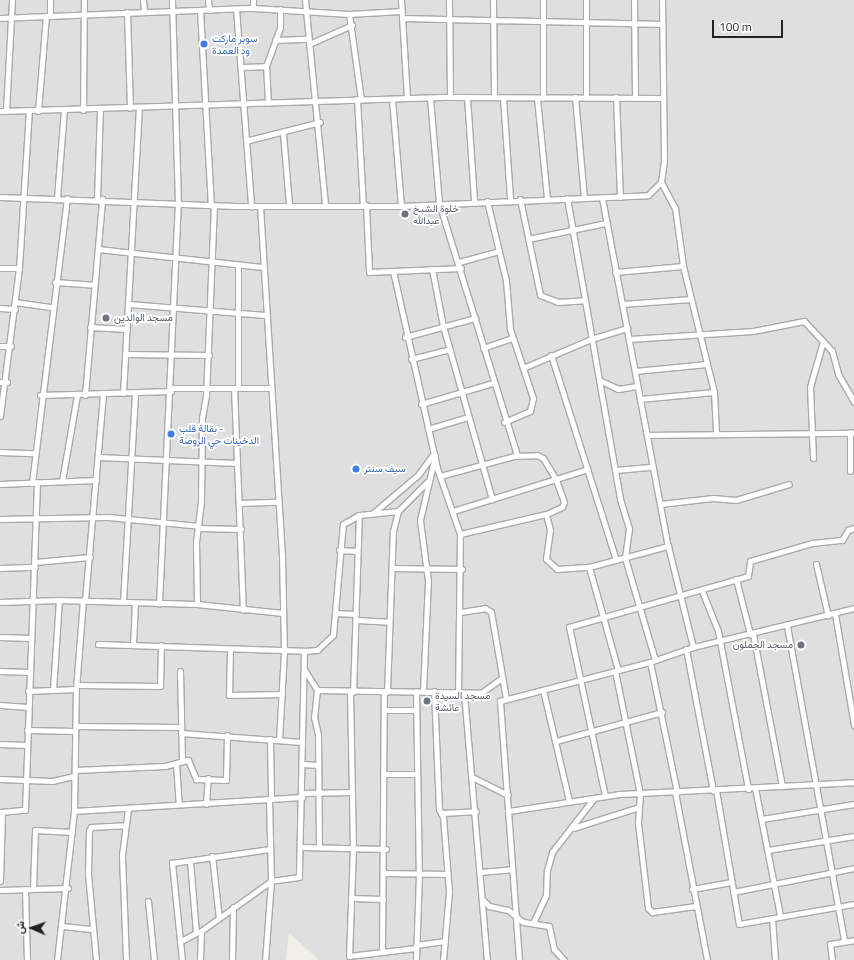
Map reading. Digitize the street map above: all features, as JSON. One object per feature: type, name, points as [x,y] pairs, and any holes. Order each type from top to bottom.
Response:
[{"type":"street","points":[[6,111],[12,0]]},
{"type":"street","points":[[38,111],[50,0]]},
{"type":"street","points":[[82,110],[84,0]]},
{"type":"street","points":[[143,0],[144,11]]},
{"type":"street","points":[[159,604],[168,461],[178,203],[172,0]]},
{"type":"street","points":[[208,0],[209,10]]},
{"type":"street","points":[[253,0],[253,8]]},
{"type":"street","points":[[305,0],[305,11],[320,122],[325,203]]},
{"type":"street","points":[[401,0],[407,98]]},
{"type":"street","points":[[449,0],[450,97]]},
{"type":"street","points":[[493,0],[492,20],[494,97]]},
{"type":"street","points":[[543,0],[540,98],[547,199]]},
{"type":"street","points":[[586,0],[586,97]]},
{"type":"street","points":[[634,0],[635,98]]},
{"type":"street","points":[[662,0],[663,98],[661,182],[675,208],[683,266],[714,392],[716,432]]},
{"type":"street","points":[[0,18],[144,11],[253,8],[349,14],[401,11]]},
{"type":"street","points":[[236,9],[249,140],[251,206]]},
{"type":"street","points":[[268,104],[266,66],[280,28],[280,9]]},
{"type":"street","points":[[197,604],[201,462],[209,355],[212,206],[200,10]]},
{"type":"street","points":[[127,12],[130,108]]},
{"type":"street","points":[[349,14],[352,25],[359,99],[368,271],[432,269],[460,265],[499,251]]},
{"type":"street","points":[[402,18],[663,24]]},
{"type":"street","points":[[275,40],[309,42],[352,25]]},
{"type":"street","points":[[242,67],[266,66]]},
{"type":"street","points":[[0,111],[82,110],[268,104],[317,100],[450,97],[663,98]]},
{"type":"street","points":[[467,97],[474,201]]},
{"type":"street","points":[[576,97],[584,198]]},
{"type":"street","points":[[616,97],[620,197]]},
{"type":"street","points":[[430,98],[439,203],[460,265],[504,422],[516,455]]},
{"type":"street","points":[[503,98],[510,199]]},
{"type":"street","points":[[392,99],[401,206]]},
{"type":"street","points":[[123,393],[136,201],[139,107]]},
{"type":"street","points":[[84,395],[98,249],[100,109]]},
{"type":"street","points":[[57,198],[64,110]]},
{"type":"street","points":[[0,416],[7,382],[19,268],[29,111]]},
{"type":"street","points":[[249,140],[283,133],[320,122]]},
{"type":"street","points":[[283,133],[290,204]]},
{"type":"street","points":[[0,197],[99,199],[212,206],[260,206],[325,203],[401,206],[510,199],[602,198],[648,195],[661,182]]},
{"type":"street","points":[[0,881],[1,812],[25,812],[30,638],[35,565],[36,518],[33,453],[67,198]]},
{"type":"street","points":[[567,198],[598,380],[629,529],[625,558],[655,660]]},
{"type":"street","points":[[602,198],[668,546],[693,647]]},
{"type":"street","points":[[520,199],[540,294],[553,301],[584,300]]},
{"type":"street","points":[[487,201],[499,251],[512,338],[534,404],[528,412],[504,422]]},
{"type":"street","points":[[260,206],[262,267],[277,502],[284,651],[280,740]]},
{"type":"street","points":[[528,239],[606,223]]},
{"type":"street","points":[[98,249],[176,260],[262,267]]},
{"type":"street","points":[[238,265],[236,463],[241,529],[243,610]]},
{"type":"street","points":[[615,272],[683,266]]},
{"type":"street","points":[[0,268],[19,268]]},
{"type":"street","points":[[432,269],[450,350],[492,500]]},
{"type":"street","points":[[393,271],[405,337],[421,404],[440,476],[460,534],[462,569],[458,692]]},
{"type":"street","points":[[55,282],[94,284]]},
{"type":"street","points":[[622,304],[691,299]]},
{"type":"street","points":[[15,302],[52,307]]},
{"type":"street","points":[[129,304],[266,315]]},
{"type":"street","points":[[0,308],[14,309]]},
{"type":"street","points":[[405,337],[475,318]]},
{"type":"street","points":[[629,339],[700,333],[753,331],[798,320],[807,322],[834,354],[840,380],[854,402]]},
{"type":"street","points":[[90,327],[127,329]]},
{"type":"street","points":[[523,368],[591,339],[627,328]]},
{"type":"street","points":[[483,348],[512,338]]},
{"type":"street","points":[[813,458],[810,382],[823,341]]},
{"type":"street","points":[[0,346],[11,346]]},
{"type":"street","points":[[411,360],[450,350]]},
{"type":"street","points":[[125,354],[209,355]]},
{"type":"street","points":[[551,355],[616,560]]},
{"type":"street","points":[[635,371],[707,364]]},
{"type":"street","points":[[598,380],[618,389],[637,386]]},
{"type":"street","points":[[0,382],[7,382]]},
{"type":"street","points":[[421,404],[461,391],[493,383]]},
{"type":"street","points":[[40,395],[84,395],[171,389],[236,387],[269,388]]},
{"type":"street","points":[[123,602],[135,392]]},
{"type":"street","points":[[640,399],[714,392]]},
{"type":"street","points":[[57,960],[68,888],[74,811],[77,687],[84,600],[90,557],[103,394]]},
{"type":"street","points":[[62,481],[77,395]]},
{"type":"street","points":[[428,429],[468,417]]},
{"type":"street","points":[[647,435],[716,432],[852,432],[850,471]]},
{"type":"street","points":[[0,452],[33,453]]},
{"type":"street","points":[[423,691],[427,570],[420,520],[434,455]]},
{"type":"street","points":[[372,514],[418,474],[434,455]]},
{"type":"street","points":[[440,476],[516,455],[540,456],[556,480],[564,505],[546,514],[460,534]]},
{"type":"street","points":[[98,457],[132,460],[236,463]]},
{"type":"street","points":[[616,470],[652,467]]},
{"type":"street","points":[[453,511],[588,469]]},
{"type":"street","points":[[0,484],[96,480]]},
{"type":"street","points":[[382,952],[386,849],[384,710],[394,521],[398,511],[427,482]]},
{"type":"street","points":[[660,504],[712,498],[736,500],[789,484]]},
{"type":"street","points":[[239,503],[277,502]]},
{"type":"street","points":[[98,644],[161,645],[284,651],[317,650],[332,637],[339,550],[343,524],[359,516],[398,511]]},
{"type":"street","points":[[546,514],[550,530],[545,554],[549,565],[562,570],[589,567],[668,546]]},
{"type":"street","points":[[0,519],[93,516],[127,518],[164,525],[241,529]]},
{"type":"street","points":[[359,516],[352,692],[352,848],[349,956],[416,947],[445,941]]},
{"type":"street","points":[[605,796],[589,733],[568,629],[572,625],[702,591],[736,579],[749,574],[750,561],[812,543],[842,540],[848,530],[854,528]]},
{"type":"street","points":[[339,550],[357,551]]},
{"type":"street","points":[[0,568],[35,565],[90,557]]},
{"type":"street","points":[[816,564],[828,616]]},
{"type":"street","points":[[589,567],[605,617],[640,794],[639,807],[650,911],[696,906]]},
{"type":"street","points":[[392,568],[427,570],[462,569]]},
{"type":"street","points":[[736,579],[752,634],[782,786]]},
{"type":"street","points":[[702,591],[720,641],[748,789]]},
{"type":"street","points":[[0,602],[32,603],[59,600],[84,600],[159,604],[197,604],[282,613]]},
{"type":"street","points":[[53,690],[59,600]]},
{"type":"street","points":[[133,645],[135,603]]},
{"type":"street","points":[[461,612],[485,608],[491,612],[506,699]]},
{"type":"street","points":[[519,960],[500,703],[506,699],[650,662],[693,647],[787,626],[854,608]]},
{"type":"street","points":[[335,613],[356,614]]},
{"type":"street","points":[[835,614],[854,725]]},
{"type":"street","points":[[356,620],[389,622]]},
{"type":"street","points":[[787,626],[824,841],[844,941]]},
{"type":"street","points":[[0,637],[30,638]]},
{"type":"street","points":[[28,691],[77,687],[160,686],[161,645]]},
{"type":"street","points":[[230,649],[228,695],[282,694]]},
{"type":"street","points":[[686,649],[740,924],[854,904]]},
{"type":"street","points":[[181,941],[219,918],[271,881],[299,878],[303,795],[302,742],[304,651]]},
{"type":"street","points":[[650,662],[662,712],[692,889],[707,960]]},
{"type":"street","points":[[304,669],[317,690],[314,717],[318,765],[319,847]]},
{"type":"street","points":[[0,671],[29,672]]},
{"type":"street","points":[[180,671],[180,727],[182,761]]},
{"type":"street","points":[[317,690],[352,692],[434,691],[481,693],[502,678]]},
{"type":"street","points":[[543,690],[569,801]]},
{"type":"street","points":[[416,691],[419,874],[416,960]]},
{"type":"street","points":[[434,691],[441,813],[449,900],[443,960]]},
{"type":"street","points":[[464,693],[476,811],[486,960]]},
{"type":"street","points":[[0,705],[28,707]]},
{"type":"street","points":[[384,710],[416,710]]},
{"type":"street","points":[[556,741],[662,712]]},
{"type":"street","points":[[27,730],[180,727]]},
{"type":"street","points":[[181,733],[227,735],[302,742]]},
{"type":"street","points":[[0,779],[52,781],[75,773],[176,764],[182,761],[192,762],[196,779],[228,779],[227,735]]},
{"type":"street","points":[[265,960],[271,881],[270,739]]},
{"type":"street","points":[[0,744],[26,745]]},
{"type":"street","points":[[176,764],[179,803]]},
{"type":"street","points":[[303,764],[318,765]]},
{"type":"street","points":[[385,774],[417,774]]},
{"type":"street","points":[[206,804],[208,778]]},
{"type":"street","points":[[472,778],[508,795]]},
{"type":"street","points":[[508,811],[605,796],[854,782]]},
{"type":"street","points":[[755,788],[775,883],[780,916]]},
{"type":"street","points":[[74,811],[128,809],[179,803],[206,804],[270,799],[319,793],[352,792]]},
{"type":"street","points":[[533,923],[546,894],[547,870],[552,852],[572,829],[594,798]]},
{"type":"street","points":[[762,819],[854,804]]},
{"type":"street","points":[[572,829],[639,807]]},
{"type":"street","points":[[126,960],[122,895],[125,825],[128,809]]},
{"type":"street","points":[[441,813],[476,811]]},
{"type":"street","points":[[96,960],[88,874],[89,829],[125,825]]},
{"type":"street","points":[[33,888],[35,830],[72,832]]},
{"type":"street","points":[[768,850],[854,836]]},
{"type":"street","points":[[301,847],[386,849]]},
{"type":"street","points":[[182,960],[172,865],[212,856],[270,849]]},
{"type":"street","points":[[212,856],[219,918]]},
{"type":"street","points":[[190,861],[200,960]]},
{"type":"street","points":[[733,892],[854,868]]},
{"type":"street","points":[[480,872],[512,869]]},
{"type":"street","points":[[385,872],[447,874]]},
{"type":"street","points":[[692,889],[731,882]]},
{"type":"street","points":[[0,890],[25,888],[68,888]]},
{"type":"street","points":[[25,888],[27,960]]},
{"type":"street","points":[[351,898],[384,899]]},
{"type":"street","points":[[482,899],[489,906],[505,909],[516,916],[533,923],[549,926],[554,949],[564,960]]},
{"type":"street","points":[[148,901],[154,960]]},
{"type":"street","points":[[232,960],[233,907]]},
{"type":"street","points":[[772,918],[775,960]]},
{"type":"street","points":[[62,926],[93,929]]},
{"type":"street","points":[[832,960],[830,944],[854,940]]},
{"type":"shaded area","points":[[0,0],[854,0],[854,960],[319,960],[289,933],[286,960],[0,960]]},
{"type":"place","name":"سوبر ماركت ود العمدة","points":[[204,44]]},
{"type":"place","name":"خلوة الشيخ عبدالله","points":[[405,214]]},
{"type":"place","name":"مسجد الوالدين","points":[[106,318]]},
{"type":"place","name":"بقالة قلب - الدخينات حي الروضة","points":[[171,434]]},
{"type":"place","name":"سيف سنتر","points":[[356,469]]},
{"type":"place","name":"مسجد الجملون","points":[[801,645]]},
{"type":"place","name":"مسجد السيدة عائشة","points":[[427,701]]}]
